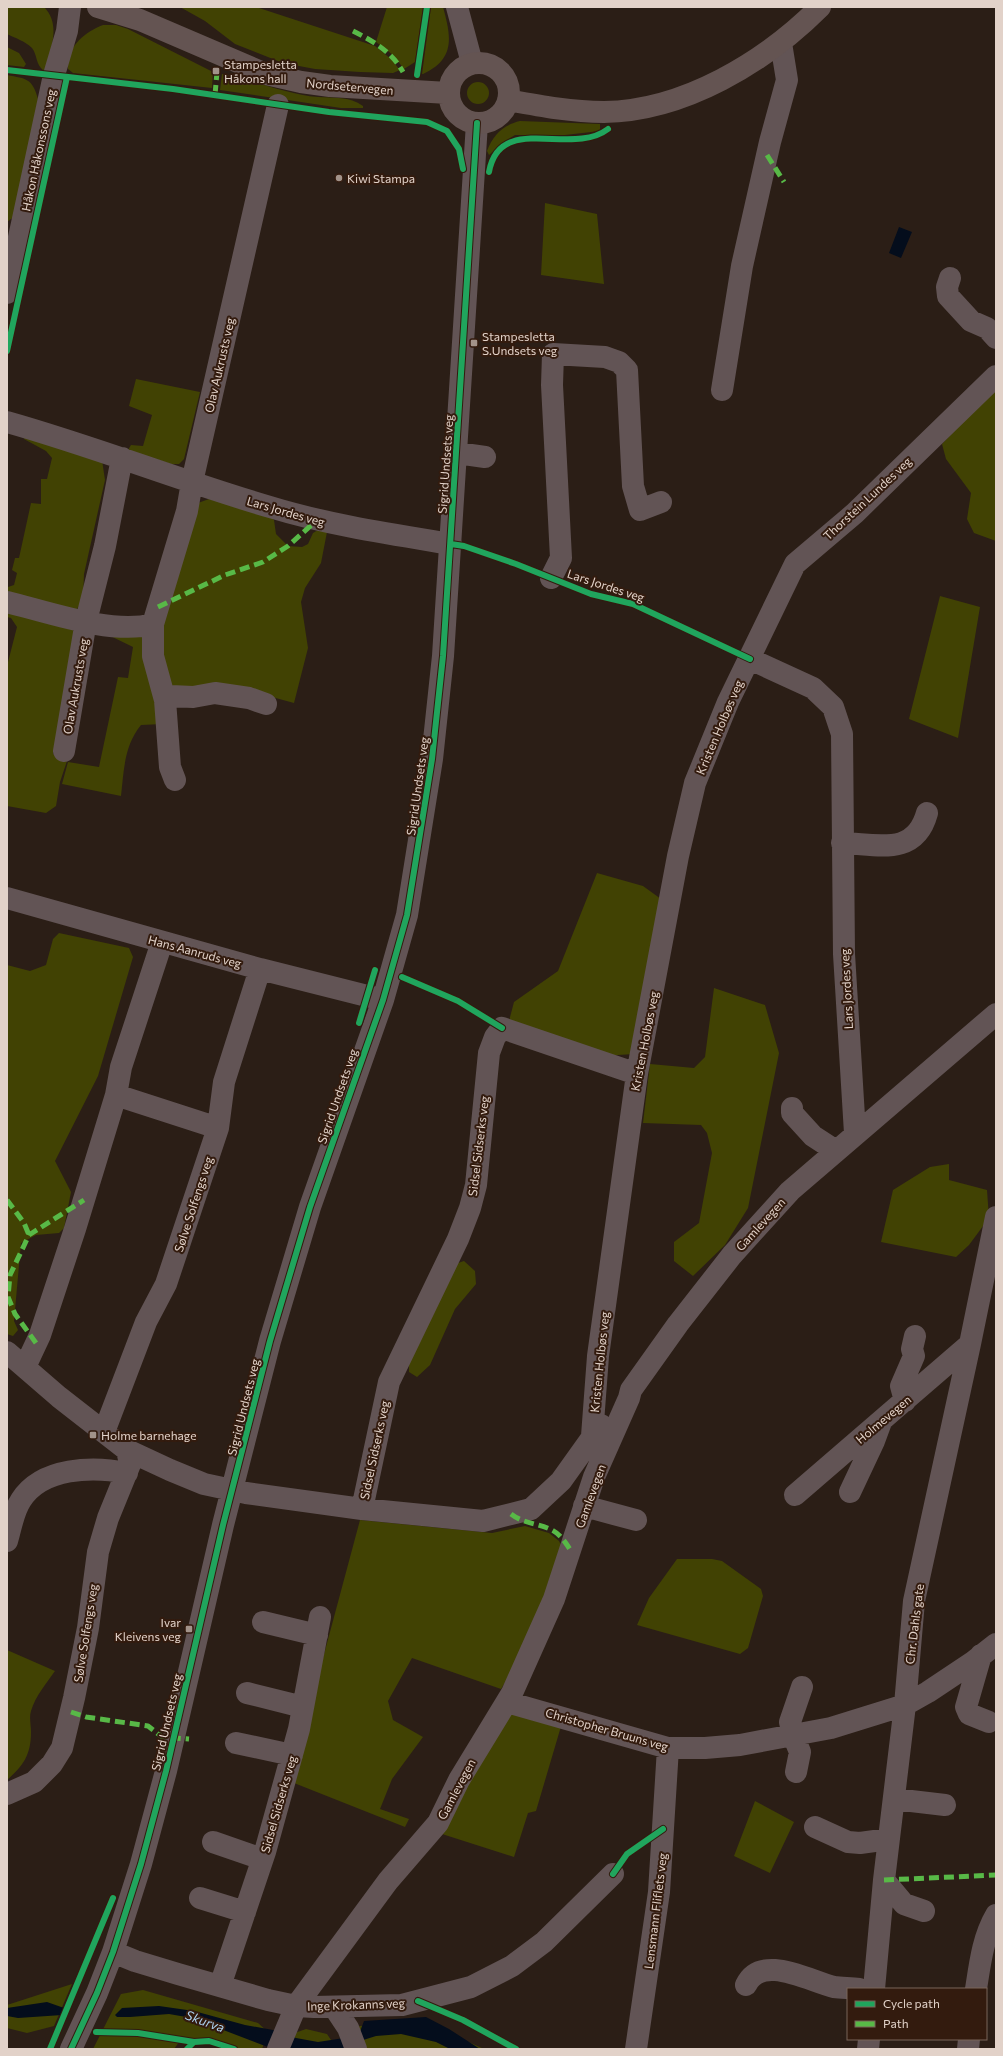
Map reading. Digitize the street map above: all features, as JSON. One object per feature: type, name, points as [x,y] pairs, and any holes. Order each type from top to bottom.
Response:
[{"type":"main road","name":"Nordsetervegen","points":[[98,7],[140,20],[266,74],[301,82],[330,86],[448,93]]},
{"type":"main road","points":[[508,100],[568,111],[606,112],[653,106],[713,84],[782,43],[820,7]]},
{"type":"main road","points":[[472,63],[484,63],[497,68],[505,78],[509,90],[508,100],[503,111],[494,119],[477,123],[467,121],[460,116],[452,106],[448,93],[454,75],[463,67],[472,63]]},
{"type":"street","name":"Håkon Håkonssons veg","points":[[7,293],[12,244],[54,75],[67,31],[70,7]]},
{"type":"street","points":[[457,7],[472,63]]},
{"type":"street","points":[[722,390],[742,266],[770,142],[787,80],[782,43]]},
{"type":"street","name":"Olav Aukrusts veg","points":[[175,780],[170,767],[165,700],[153,656],[153,624],[187,511],[192,482],[278,105]]},
{"type":"street","name":"Sigrid Undsets veg","points":[[71,2049],[97,1993],[113,1952],[141,1864],[166,1771],[223,1525],[234,1491],[270,1341],[310,1207],[383,1000],[407,915],[428,791],[443,656],[477,123]]},
{"type":"street","points":[[950,278],[947,287],[948,296],[972,320],[987,328],[996,338]]},
{"type":"street","points":[[551,578],[561,558],[552,384],[553,354],[605,357],[619,362],[627,370],[633,486],[640,510],[661,502]]},
{"type":"street","name":"Thorstein Lundes veg","points":[[750,659],[796,564],[855,513],[995,376]]},
{"type":"street","name":"Lars Jordes veg","points":[[7,422],[270,507],[332,524],[398,537],[451,544]]},
{"type":"street","points":[[457,453],[485,457]]},
{"type":"street","name":"Olav Aukrusts veg","points":[[64,751],[86,621],[104,546],[122,458]]},
{"type":"street","name":"Olav Aukrusts veg","points":[[7,602],[86,621],[114,626],[139,628],[153,624]]},
{"type":"street","name":"Lars Jordes veg","points":[[750,659],[813,688],[832,707],[842,734],[844,954],[855,1133]]},
{"type":"street","name":"Kristen Holbøs veg","points":[[592,1436],[598,1356],[637,1074],[678,856],[695,783],[728,702],[750,659]]},
{"type":"street","points":[[165,700],[172,696],[193,697],[215,693],[249,698],[266,704]]},
{"type":"street","points":[[842,844],[892,846],[904,843],[916,836],[924,826],[927,813]]},
{"type":"street","name":"Hans Aanruds veg","points":[[7,898],[162,942],[383,1000]]},
{"type":"street","points":[[162,942],[121,1067],[116,1095],[75,1229],[40,1335],[13,1359],[59,1398],[127,1450],[191,1478],[234,1491],[362,1508],[483,1521],[531,1509],[561,1481],[592,1436],[631,1390]]},
{"type":"street","name":"Sølve Solfengs veg","points":[[104,1432],[146,1322],[166,1284],[218,1128],[224,1082],[260,968]]},
{"type":"street","name":"Gamlevegen","points":[[282,2039],[296,2006],[388,1881],[438,1823],[459,1780],[507,1702],[554,1599],[594,1478],[629,1398],[631,1390],[678,1324],[732,1255],[790,1191],[855,1133],[996,1014]]},
{"type":"street","name":"Sidsel Sidserks veg","points":[[362,1508],[389,1382],[458,1239],[470,1208],[476,1185],[489,1053],[495,1037],[502,1028],[637,1074]]},
{"type":"street","points":[[116,1095],[218,1128]]},
{"type":"street","points":[[792,1108],[792,1113],[813,1136],[836,1151]]},
{"type":"street","name":"Chr. Dahls gate","points":[[874,1988],[884,1880],[905,1705],[914,1601],[996,1217]]},
{"type":"street","points":[[905,1400],[901,1386],[914,1356],[912,1349],[915,1336]]},
{"type":"street","name":"Holmevegen","points":[[795,1495],[970,1344]]},
{"type":"street","points":[[850,1492],[874,1441],[881,1421]]},
{"type":"street","name":"Sølve Solfengs veg","points":[[7,1794],[34,1782],[52,1764],[62,1748],[88,1628],[98,1552],[108,1518],[130,1464],[127,1450]]},
{"type":"street","points":[[7,1541],[21,1500],[32,1488],[39,1484],[64,1473],[86,1469],[112,1470],[127,1473]]},
{"type":"street","points":[[584,1506],[636,1520]]},
{"type":"street","name":"Sidsel Sidserks veg","points":[[220,1986],[262,1859],[292,1755],[303,1707],[318,1626],[263,1622]]},
{"type":"street","points":[[989,1650],[966,1708],[970,1714],[990,1722]]},
{"type":"street","name":"Christopher Bruuns veg","points":[[507,1702],[668,1748],[705,1748],[740,1745],[831,1728],[905,1705],[928,1692],[989,1650]]},
{"type":"street","points":[[796,1772],[800,1752],[792,1735],[790,1722],[802,1686]]},
{"type":"street","points":[[248,1693],[303,1707]]},
{"type":"street","points":[[236,1743],[292,1755]]},
{"type":"street","name":"Lensmann Fliflets veg","points":[[636,2049],[659,1892],[668,1748]]},
{"type":"street","points":[[894,1799],[945,1805]]},
{"type":"street","points":[[815,1827],[848,1842],[860,1843],[889,1839]]},
{"type":"street","points":[[213,1842],[262,1859]]},
{"type":"street","name":"Inge Krokanns veg","points":[[113,1952],[135,1961],[268,2000],[296,2006],[334,2007],[402,2004],[471,1987],[512,1966],[544,1942],[613,1874]]},
{"type":"street","points":[[884,1880],[904,1904],[924,1911]]},
{"type":"street","points":[[200,1898],[244,1912]]},
{"type":"street","points":[[976,1988],[981,1956],[989,1927],[996,1915]]},
{"type":"street","points":[[746,1985],[750,1977],[763,1969],[785,1971],[835,1987],[847,1988]]},
{"type":"street","points":[[334,2007],[348,2028],[356,2049]]},
{"type":"shaded area","points":[[7,7],[44,7],[49,14],[52,21],[53,36],[46,69],[43,70],[41,68],[32,48],[7,34]]},
{"type":"shaded area","points":[[180,7],[256,7],[375,46],[391,59],[400,70],[393,73],[360,72],[315,69],[283,63],[235,44],[205,21]]},
{"type":"shaded area","points":[[387,7],[423,7],[415,62],[404,69],[393,55],[376,42]]},
{"type":"shaded area","points":[[431,7],[443,7],[448,28],[448,46],[446,54],[441,61],[434,68],[422,74]]},
{"type":"shaded area","points":[[103,25],[116,25],[128,29],[213,72],[212,88],[73,73],[68,69],[68,61],[73,47],[83,36]]},
{"type":"shaded area","points":[[7,47],[19,53],[26,64],[24,67],[7,65]]},
{"type":"shaded area","points":[[222,74],[294,93],[318,97],[347,99],[358,103],[363,106],[363,108],[341,108],[220,90]]},
{"type":"shaded area","points":[[7,75],[19,77],[31,83],[38,99],[15,216],[7,222]]},
{"type":"shaded area","points":[[478,82],[486,85],[489,93],[486,101],[478,104],[470,101],[467,93],[470,85]]},
{"type":"shaded area","points":[[520,121],[600,124],[600,131],[565,135],[515,135],[505,141],[489,155],[487,151],[489,145],[499,132],[509,125]]},
{"type":"shaded area","points":[[545,203],[597,214],[604,284],[541,275]]},
{"type":"shaded area","points":[[136,379],[200,392],[184,459],[179,464],[171,464],[128,450],[131,445],[143,446],[152,415],[129,406]]},
{"type":"shaded area","points":[[996,387],[996,541],[974,533],[967,519],[971,493],[946,459],[942,444]]},
{"type":"shaded area","points":[[25,434],[102,460],[105,480],[84,574],[83,599],[77,609],[70,610],[7,592],[8,587],[14,585],[17,573],[12,570],[15,558],[19,558],[31,503],[41,504],[41,479],[47,479],[52,458],[46,451],[24,439]]},
{"type":"shaded area","points":[[209,499],[268,515],[274,520],[276,534],[288,546],[302,547],[308,544],[313,533],[318,530],[327,532],[321,563],[305,588],[301,602],[308,648],[294,703],[272,697],[177,691],[161,672],[157,641],[198,503]]},
{"type":"shaded area","points":[[940,596],[980,607],[958,738],[909,719]]},
{"type":"shaded area","points":[[7,609],[71,624],[77,641],[53,754],[67,761],[60,782],[56,806],[46,813],[7,806],[7,666],[17,627],[11,618],[7,617]]},
{"type":"shaded area","points":[[96,629],[142,635],[163,724],[141,725],[135,733],[128,750],[124,768],[121,796],[62,784],[68,762],[99,767],[118,677],[128,678],[133,647]]},
{"type":"shaded area","points":[[597,873],[643,886],[661,899],[634,1054],[602,1056],[509,1021],[514,1002],[558,971]]},
{"type":"shaded area","points":[[59,933],[129,948],[133,957],[98,1076],[55,1161],[71,1192],[64,1228],[59,1233],[36,1235],[21,1243],[14,1321],[18,1330],[13,1336],[7,1334],[7,965],[30,971],[46,965],[53,939]]},
{"type":"shaded area","points":[[714,988],[765,1005],[779,1053],[748,1208],[725,1245],[693,1276],[674,1261],[674,1242],[699,1223],[712,1153],[707,1133],[701,1125],[643,1123],[650,1064],[694,1068],[705,1057]]},
{"type":"shaded area","points":[[949,1164],[949,1180],[987,1190],[989,1218],[969,1245],[956,1257],[881,1242],[893,1190],[930,1167]]},
{"type":"shaded area","points":[[464,1261],[475,1271],[476,1284],[455,1309],[430,1365],[417,1377],[409,1372],[409,1354],[452,1265]]},
{"type":"shaded area","points":[[360,1520],[492,1533],[525,1526],[549,1533],[559,1541],[563,1549],[519,1659],[501,1689],[412,1658],[388,1701],[393,1720],[423,1737],[392,1779],[380,1809],[409,1819],[405,1827],[294,1783],[319,1673]]},
{"type":"shaded area","points":[[677,1559],[712,1559],[722,1561],[761,1589],[763,1596],[748,1648],[740,1654],[637,1625],[649,1598]]},
{"type":"shaded area","points":[[7,1650],[55,1671],[38,1695],[31,1711],[31,1740],[28,1754],[18,1770],[7,1780]]},
{"type":"shaded area","points":[[521,1710],[562,1723],[536,1811],[528,1813],[514,1857],[442,1834],[457,1798],[507,1716]]},
{"type":"shaded area","points":[[755,1801],[794,1822],[770,1873],[734,1856]]},
{"type":"shaded area","points":[[72,1984],[54,2026],[27,2033],[7,2028],[7,2005]]},
{"type":"shaded area","points":[[143,1990],[258,2023],[268,2032],[262,2049],[233,2049],[182,2038],[174,2049],[93,2049],[121,1994]]},
{"type":"shaded area","points":[[402,2023],[438,2028],[484,2049],[361,2049],[354,2029],[360,2026]]},
{"type":"shaded area","points":[[306,2029],[327,2034],[337,2049],[284,2049],[289,2035]]},
{"type":"water","points":[[899,227],[912,232],[901,258],[889,253]]},
{"type":"water","points":[[47,2002],[64,2008],[62,2015],[18,2018],[7,2016],[7,2008]]},
{"type":"water","name":"Skurva","points":[[159,2006],[194,2011],[245,2025],[273,2030],[296,2038],[318,2042],[344,2038],[344,2049],[273,2049],[192,2018],[169,2014],[130,2017],[117,2017],[115,2015],[122,2008]]},
{"type":"water","points":[[426,2017],[449,2029],[480,2049],[450,2049],[436,2042],[401,2034],[376,2036],[360,2041],[358,2037],[364,2021]]},
{"type":"marked path","points":[[353,31],[368,39],[388,53],[403,72]]},
{"type":"marked path","points":[[215,95],[217,72]]},
{"type":"marked path","points":[[767,155],[784,182]]},
{"type":"marked path","points":[[158,607],[225,575],[263,562],[288,546],[317,520]]},
{"type":"marked path","points":[[7,1200],[24,1223],[29,1235]]},
{"type":"marked path","points":[[36,1343],[15,1314],[8,1297],[10,1275],[29,1235],[84,1200]]},
{"type":"marked path","points":[[511,1514],[521,1520],[555,1532],[563,1539],[571,1551]]},
{"type":"marked path","points":[[71,1712],[86,1717],[148,1726],[162,1737],[189,1739]]},
{"type":"marked path","points":[[884,1880],[996,1875]]},
{"type":"cycle path","points":[[417,75],[427,7]]},
{"type":"cycle path","points":[[7,70],[173,89],[329,112],[427,122],[447,131],[459,149],[463,169]]},
{"type":"cycle path","points":[[7,351],[67,77]]},
{"type":"cycle path","points":[[71,2049],[97,1993],[113,1952],[141,1864],[166,1771],[223,1525],[270,1341],[310,1207],[383,1000],[407,915],[432,759],[443,656],[477,123]]},
{"type":"cycle path","points":[[489,172],[496,154],[507,144],[522,139],[576,139],[593,136],[608,129]]},
{"type":"cycle path","points":[[451,544],[464,546],[516,564],[591,594],[633,604],[750,659]]},
{"type":"cycle path","points":[[359,1023],[375,970]]},
{"type":"cycle path","points":[[402,977],[458,1001],[502,1028]]},
{"type":"cycle path","points":[[613,1874],[627,1854],[663,1829]]},
{"type":"cycle path","points":[[50,2049],[113,1898]]},
{"type":"cycle path","points":[[418,2001],[463,2020],[516,2049]]},
{"type":"cycle path","points":[[96,2032],[138,2033],[194,2042]]},
{"type":"cycle path","points":[[187,2049],[194,2042],[209,2041],[234,2049]]},
{"type":"place","name":"Stampesletta Håkons hall","points":[[216,71]]},
{"type":"place","name":"Kiwi Stampa","points":[[339,178]]},
{"type":"place","name":"Stampesletta S.Undsets veg","points":[[474,343]]},
{"type":"place","name":"Holme barnehage","points":[[93,1435]]},
{"type":"place","name":"Ivar Kleivens veg","points":[[189,1629]]}]
